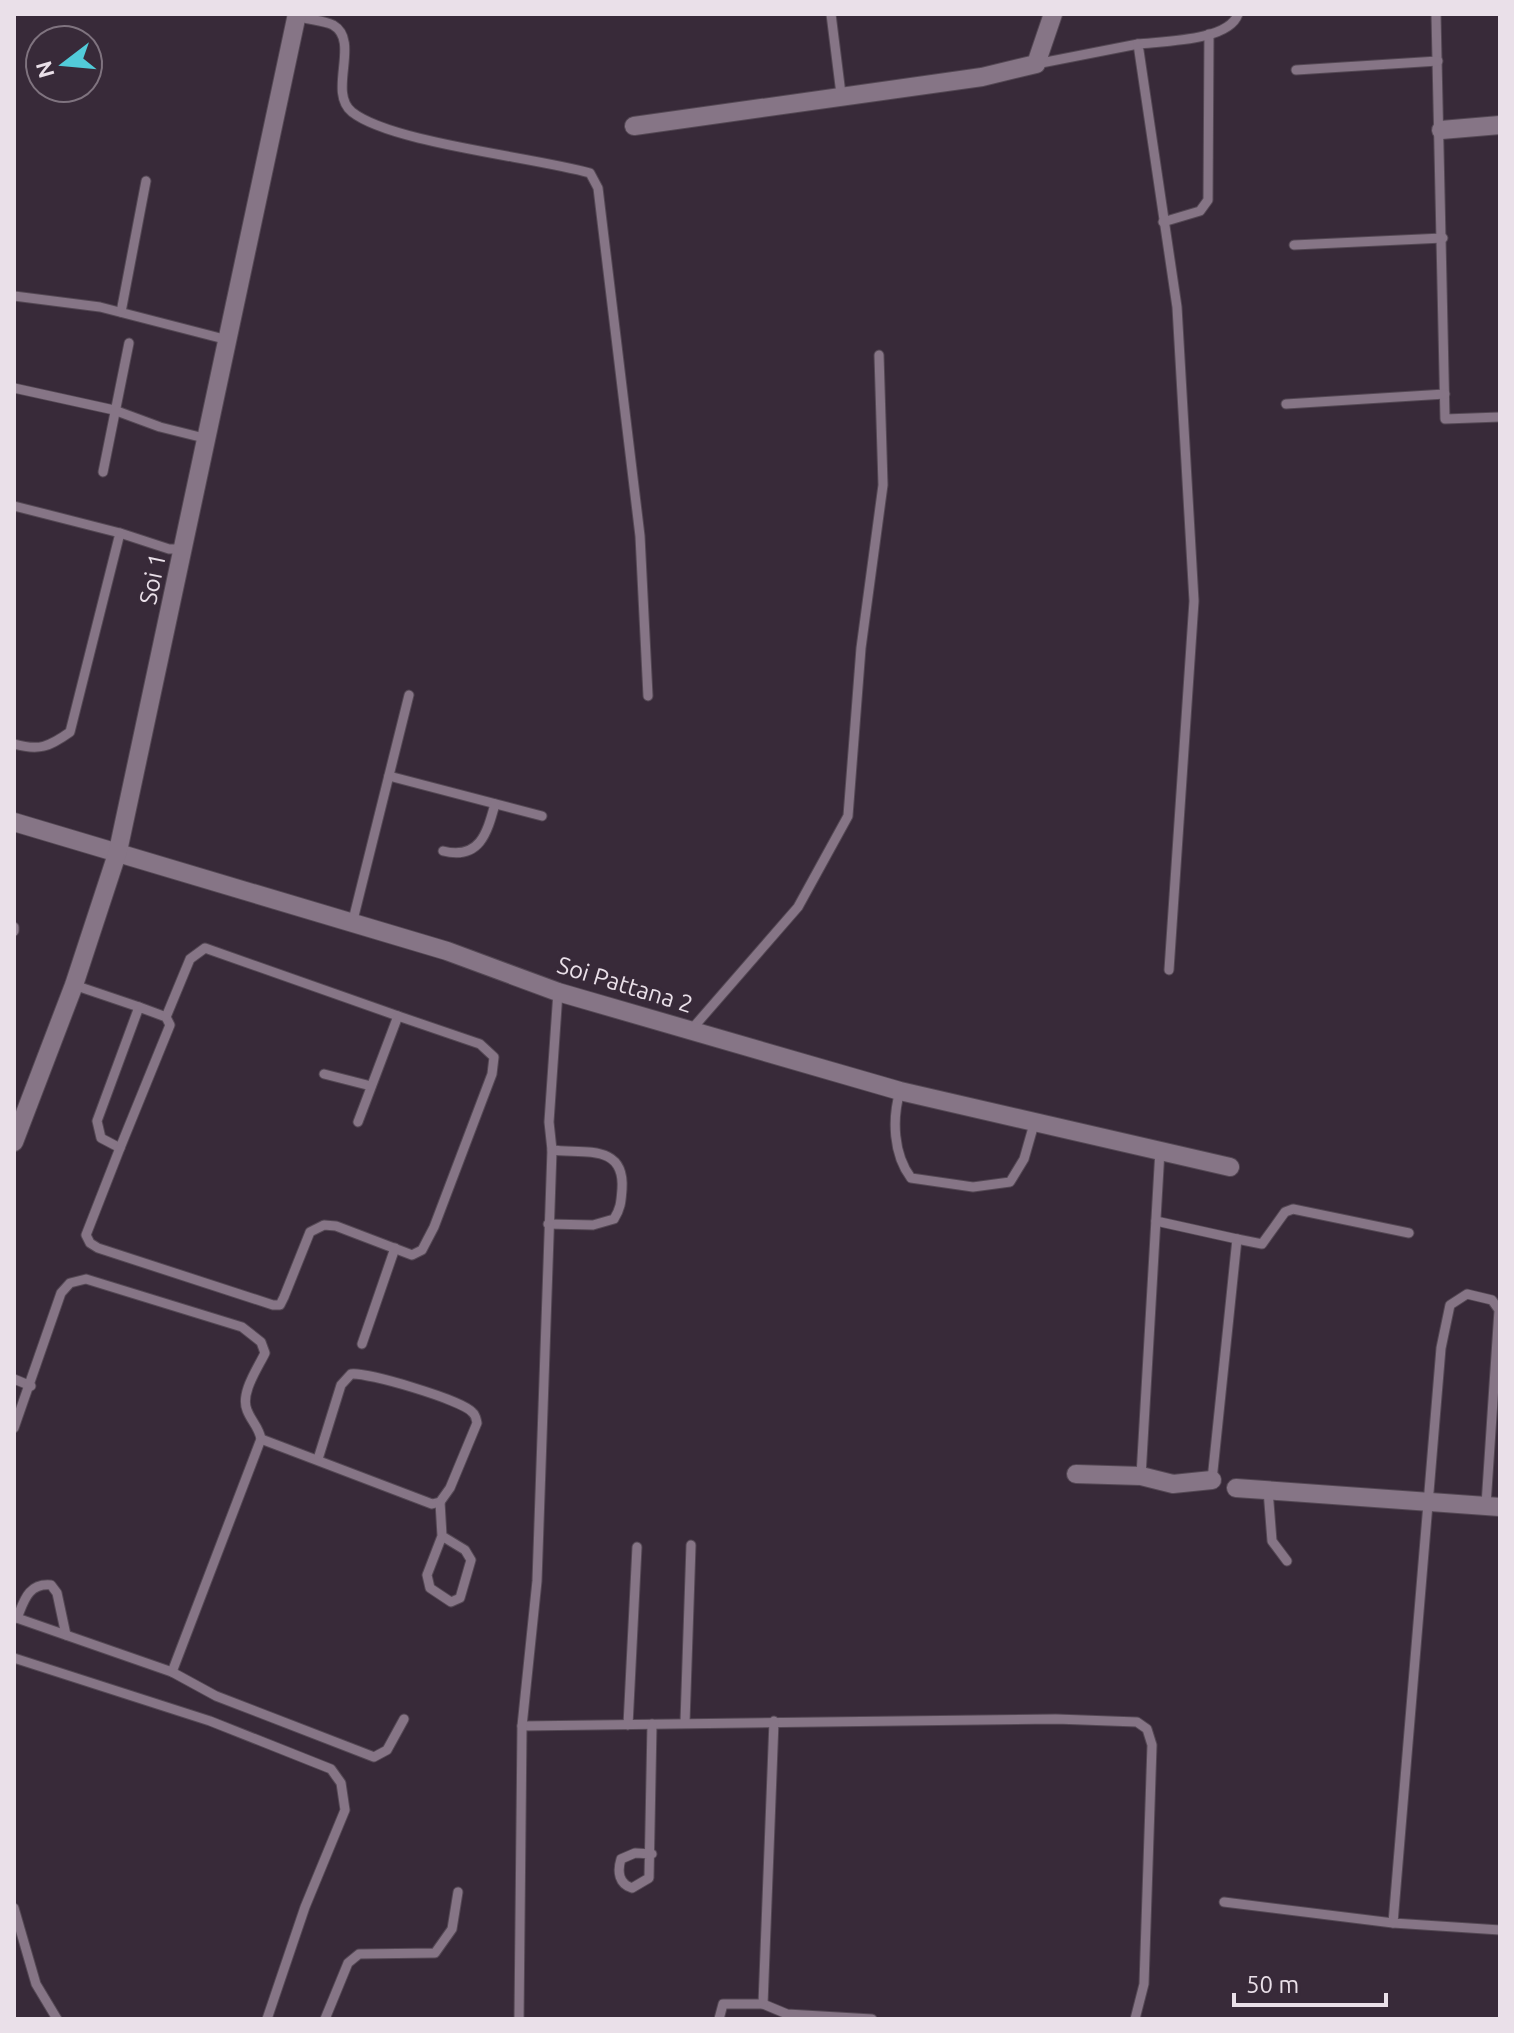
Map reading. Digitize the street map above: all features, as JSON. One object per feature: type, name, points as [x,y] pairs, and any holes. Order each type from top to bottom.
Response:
[{"type":"street","points":[[634,126],[841,94],[982,77],[1036,64],[1053,14]]},
{"type":"street","name":"Soi 1","points":[[14,1142],[74,985],[118,851],[297,15]]},
{"type":"street","points":[[1441,130],[1500,125]]},
{"type":"street","name":"Soi Pattana 2","points":[[14,822],[447,951],[558,992],[900,1091],[1159,1159],[1230,1167]]},
{"type":"street","points":[[1076,1474],[1141,1476],[1173,1484],[1212,1480]]},
{"type":"street","points":[[1236,1488],[1493,1506]]},
{"type":"lane","points":[[831,14],[841,94]]},
{"type":"lane","points":[[1036,64],[1138,44],[1222,32],[1235,22],[1238,14]]},
{"type":"lane","points":[[1436,14],[1441,130],[1445,419],[1500,417]]},
{"type":"lane","points":[[297,15],[334,26],[341,36],[342,96],[350,111],[396,132],[590,173],[598,188],[640,536],[648,696]]},
{"type":"lane","points":[[1163,222],[1200,211],[1208,200],[1209,34]]},
{"type":"lane","points":[[1138,44],[1177,307],[1194,601],[1169,970]]},
{"type":"lane","points":[[1296,70],[1438,61]]},
{"type":"lane","points":[[121,312],[146,181]]},
{"type":"lane","points":[[1294,245],[1443,238]]},
{"type":"lane","points":[[14,296],[121,312],[228,340]]},
{"type":"lane","points":[[103,472],[129,343]]},
{"type":"lane","points":[[691,1030],[798,907],[848,816],[861,648],[883,485],[879,355]]},
{"type":"lane","points":[[14,388],[114,410],[160,427],[208,439]]},
{"type":"lane","points":[[1286,404],[1445,394]]},
{"type":"lane","points":[[14,506],[169,549],[184,549]]},
{"type":"lane","points":[[14,744],[35,750],[49,747],[70,732],[120,533]]},
{"type":"lane","points":[[352,924],[409,695]]},
{"type":"lane","points":[[389,776],[542,816]]},
{"type":"lane","points":[[443,851],[466,853],[476,848],[486,837],[495,804]]},
{"type":"lane","points":[[74,985],[166,1017],[170,1025],[86,1235],[90,1243],[273,1305],[280,1305],[310,1232],[317,1228],[336,1226],[412,1255],[422,1250],[492,1074],[494,1057],[480,1044],[205,948],[190,959],[166,1017]]},
{"type":"lane","points":[[519,2019],[522,1726],[537,1581],[552,1150],[549,1122],[558,992]]},
{"type":"lane","points":[[120,1148],[101,1138],[97,1121],[139,1007]]},
{"type":"lane","points":[[358,1122],[398,1016]]},
{"type":"lane","points":[[324,1074],[371,1086]]},
{"type":"lane","points":[[900,1091],[896,1108],[900,1162],[911,1178],[973,1187],[1010,1182],[1024,1159],[1034,1124]]},
{"type":"lane","points":[[548,1224],[593,1225],[614,1219],[620,1209],[623,1176],[614,1159],[590,1152],[552,1150]]},
{"type":"lane","points":[[1141,1476],[1159,1159]]},
{"type":"lane","points":[[1156,1221],[1262,1244],[1285,1212],[1293,1209],[1409,1233]]},
{"type":"lane","points":[[1212,1480],[1237,1239]]},
{"type":"lane","points":[[362,1344],[395,1248]]},
{"type":"lane","points":[[14,1428],[61,1293],[70,1283],[86,1279],[253,1333],[265,1353],[246,1395],[245,1407],[259,1427],[261,1439],[172,1672]]},
{"type":"lane","points":[[1393,1923],[1441,1348],[1450,1305],[1467,1294],[1492,1300],[1499,1310],[1493,1506]]},
{"type":"lane","points":[[318,1459],[341,1385],[351,1374],[466,1407],[474,1412],[477,1423],[450,1488],[440,1502],[442,1536],[427,1575],[428,1583],[436,1594],[451,1602],[460,1598],[471,1560],[465,1550],[442,1536]]},
{"type":"lane","points":[[14,1379],[31,1386]]},
{"type":"lane","points":[[261,1439],[415,1499],[440,1502]]},
{"type":"lane","points":[[1268,1490],[1272,1541],[1287,1561]]},
{"type":"lane","points":[[685,1722],[691,1545]]},
{"type":"lane","points":[[628,1725],[637,1547]]},
{"type":"lane","points":[[66,1635],[57,1593],[51,1585],[42,1584],[29,1591],[16,1618],[172,1672],[216,1696],[374,1757],[387,1750],[404,1719]]},
{"type":"lane","points":[[14,1658],[210,1721],[331,1769],[341,1783],[345,1810],[305,1907],[267,2019]]},
{"type":"lane","points":[[522,1726],[774,1721],[1097,1719],[1137,1722],[1147,1729],[1152,1745],[1144,1984],[1135,2019]]},
{"type":"lane","points":[[763,2004],[774,1721]]},
{"type":"lane","points":[[652,1724],[652,1854]]},
{"type":"lane","points":[[325,2019],[352,1959],[359,1954],[435,1953],[452,1929],[458,1892]]},
{"type":"lane","points":[[1224,1902],[1393,1923],[1500,1930]]},
{"type":"lane","points":[[14,1908],[36,1984],[57,2019]]},
{"type":"lane","points":[[719,2019],[723,2004],[763,2004],[787,2014],[872,2019]]}]
